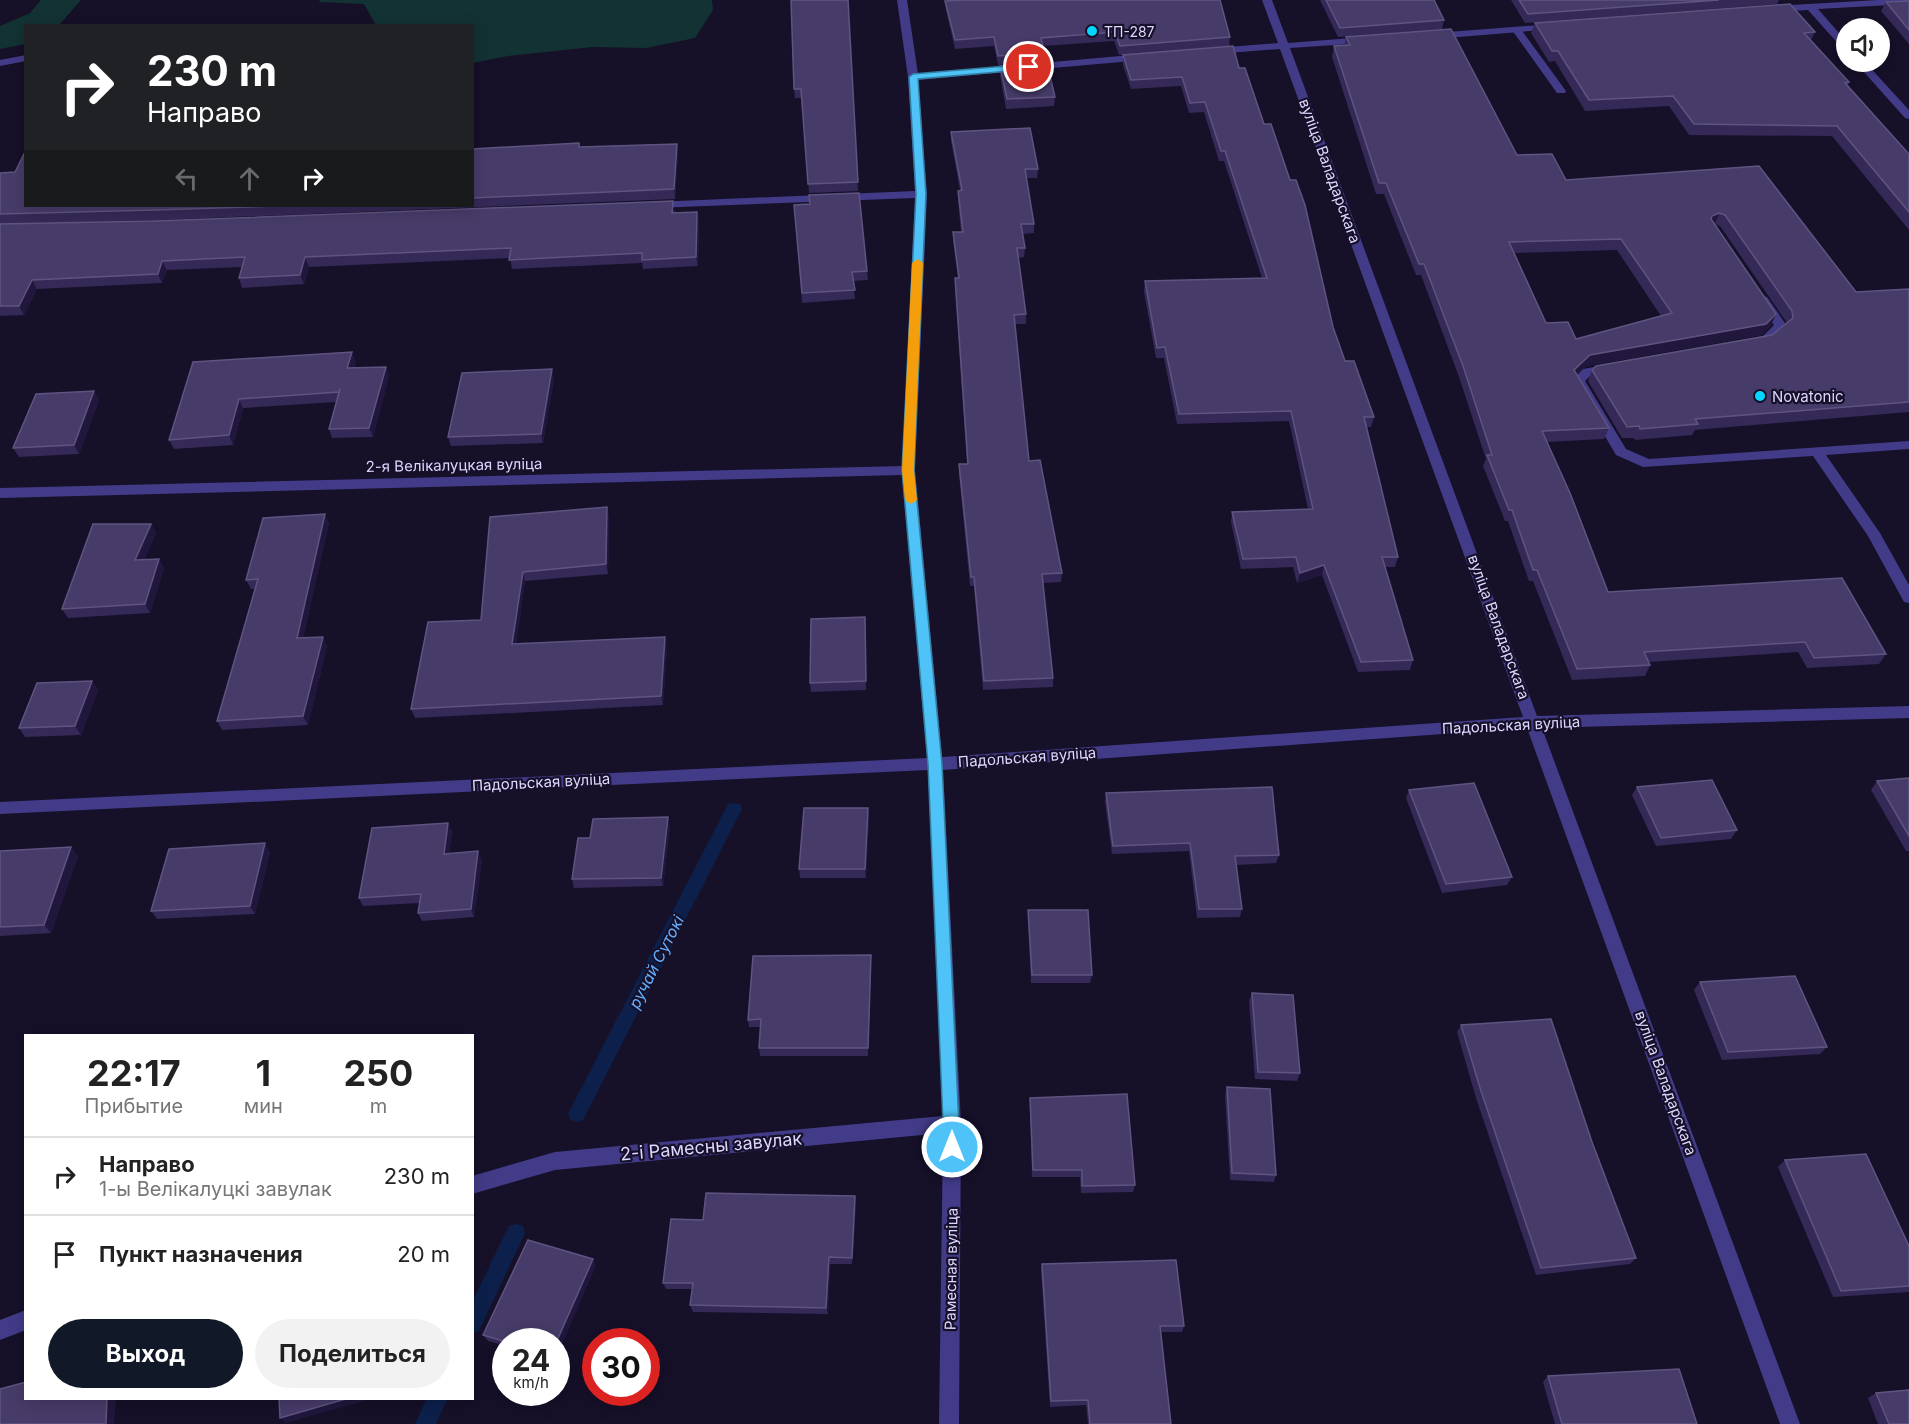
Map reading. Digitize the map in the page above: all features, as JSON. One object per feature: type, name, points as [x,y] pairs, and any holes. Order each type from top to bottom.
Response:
[{"type":"street","name":"Рамесная вуліца","points":[[902,0],[913,77],[921,194],[908,470],[935,764],[952,1124],[950,1424]]},
{"type":"street","name":"вуліца Валадарскага","points":[[1267,0],[1790,1424]]},
{"type":"street","points":[[1767,10],[1909,2]]},
{"type":"street","points":[[1811,8],[1836,35]]},
{"type":"street","points":[[1423,36],[1562,26]]},
{"type":"street","points":[[1517,30],[1561,91]]},
{"type":"street","points":[[1200,53],[1377,39]]},
{"type":"street","points":[[913,77],[1152,57]]},
{"type":"street","points":[[0,63],[24,58]]},
{"type":"street","points":[[1869,72],[1909,116]]},
{"type":"street","points":[[647,205],[921,194]]},
{"type":"street","points":[[1744,344],[1766,340],[1781,326],[1754,287]]},
{"type":"street","points":[[1620,366],[1587,372],[1578,380],[1621,452],[1648,464],[1909,445]]},
{"type":"street","points":[[1817,452],[1874,533],[1909,598]]},
{"type":"street","name":"2-я Велікалуцкая вуліца","points":[[0,493],[908,470]]},
{"type":"street","name":"Падольская вуліца","points":[[0,808],[935,764],[1534,722],[1909,712]]},
{"type":"street","name":"2-і Рамесны завулак","points":[[474,1184],[555,1161],[952,1124]]},
{"type":"street","points":[[0,1330],[24,1321]]},
{"type":"green space","points":[[41,0],[81,0],[60,24],[24,24],[24,44],[0,49],[0,26],[30,13]]},
{"type":"green space","points":[[319,0],[712,0],[713,10],[695,38],[646,48],[593,47],[508,56],[474,63],[474,24],[375,24],[364,4],[320,2]]},
{"type":"building","points":[[791,0],[848,0],[858,182],[808,184],[801,89],[794,89]]},
{"type":"building","points":[[1220,0],[1230,37],[1120,46],[1115,32],[1041,38],[1044,52],[998,56],[994,37],[955,40],[945,1]]},
{"type":"building","points":[[1326,0],[1434,0],[1444,20],[1340,28]]},
{"type":"building","points":[[1519,0],[1719,0],[1528,14]]},
{"type":"building","points":[[1909,1],[1909,30],[1886,2]]},
{"type":"building","points":[[1790,4],[1815,32],[1804,33],[1836,68],[1836,72],[1840,72],[1849,82],[1845,83],[1909,154],[1909,212],[1837,126],[1694,124],[1673,96],[1589,100],[1558,51],[1552,51],[1535,23]]},
{"type":"building","points":[[1451,29],[1517,155],[1552,154],[1566,180],[1759,166],[1856,292],[1909,289],[1909,402],[1695,419],[1698,424],[1640,429],[1639,426],[1627,427],[1592,370],[1596,366],[1772,335],[1793,318],[1792,311],[1725,215],[1719,213],[1711,219],[1776,314],[1766,324],[1590,355],[1574,370],[1609,428],[1542,431],[1570,493],[1608,592],[1842,578],[1886,654],[1814,658],[1805,642],[1644,652],[1650,665],[1577,669],[1537,570],[1533,570],[1512,510],[1509,510],[1487,455],[1492,455],[1463,366],[1424,264],[1419,264],[1386,183],[1379,183],[1334,46],[1350,45],[1346,37]],"holes":[[[1621,239],[1672,313],[1576,339],[1568,322],[1546,323],[1509,242]]]},
{"type":"building","points":[[1233,46],[1239,68],[1245,68],[1264,124],[1271,124],[1290,180],[1296,180],[1305,205],[1333,327],[1345,361],[1354,361],[1374,417],[1364,417],[1398,557],[1382,557],[1413,660],[1361,662],[1324,565],[1300,573],[1296,557],[1243,559],[1232,512],[1313,509],[1291,411],[1179,414],[1165,347],[1157,348],[1145,281],[1267,278],[1225,151],[1221,151],[1205,102],[1190,103],[1182,77],[1131,80],[1123,55]]},
{"type":"building","points":[[1047,63],[1055,97],[1007,99],[1000,66]]},
{"type":"building","points":[[1030,128],[1038,169],[1025,169],[1034,224],[1021,224],[1025,248],[1017,248],[1026,314],[1014,315],[1029,461],[1040,460],[1062,573],[1042,574],[1053,678],[984,681],[974,577],[971,577],[959,464],[968,464],[955,278],[959,278],[953,232],[963,232],[958,191],[962,190],[951,132]]},
{"type":"building","points":[[579,143],[579,147],[677,144],[674,189],[474,198],[474,149]]},
{"type":"building","points":[[24,154],[24,207],[248,207],[0,214],[0,173],[15,172]]},
{"type":"building","points":[[859,193],[867,271],[852,272],[855,290],[802,293],[794,205],[810,204],[809,195]]},
{"type":"building","points":[[673,201],[672,213],[697,212],[696,257],[642,260],[642,253],[509,260],[511,248],[305,257],[300,275],[239,278],[245,257],[162,261],[158,274],[32,280],[19,306],[0,306],[0,224],[156,221]]},
{"type":"building","points":[[352,352],[347,368],[386,367],[369,428],[329,429],[340,389],[339,392],[239,399],[229,435],[169,440],[193,362]]},
{"type":"building","points":[[552,369],[541,434],[448,437],[462,373]]},
{"type":"building","points":[[94,391],[74,445],[13,448],[36,394]]},
{"type":"building","points":[[607,507],[606,564],[523,572],[512,644],[665,637],[661,696],[411,709],[428,622],[481,620],[490,517]]},
{"type":"building","points":[[325,514],[297,638],[323,637],[303,716],[217,721],[258,579],[246,580],[263,518]]},
{"type":"building","points":[[93,524],[151,524],[135,560],[159,559],[145,604],[62,609]]},
{"type":"building","points":[[865,617],[866,681],[810,683],[811,619]]},
{"type":"building","points":[[92,681],[75,726],[19,728],[37,683]]},
{"type":"building","points":[[1909,778],[1909,836],[1877,781]]},
{"type":"building","points":[[1712,780],[1737,830],[1661,838],[1637,787]]},
{"type":"building","points":[[1474,783],[1512,877],[1446,884],[1409,790]]},
{"type":"building","points":[[1272,787],[1279,855],[1235,856],[1242,909],[1199,909],[1190,843],[1113,846],[1106,793]]},
{"type":"building","points":[[804,808],[868,808],[865,869],[799,869]]},
{"type":"building","points":[[668,817],[661,878],[572,879],[578,838],[590,838],[593,819]]},
{"type":"building","points":[[448,823],[444,854],[478,851],[471,909],[418,913],[421,894],[359,898],[372,828]]},
{"type":"building","points":[[265,843],[250,906],[151,911],[169,849]]},
{"type":"building","points":[[71,847],[44,925],[0,927],[0,851]]},
{"type":"building","points":[[1028,910],[1088,910],[1092,975],[1032,975]]},
{"type":"building","points":[[871,955],[868,1048],[759,1048],[761,1019],[748,1020],[753,956]]},
{"type":"building","points":[[1795,976],[1827,1047],[1728,1052],[1700,982]]},
{"type":"building","points":[[1252,993],[1293,995],[1300,1073],[1258,1072]]},
{"type":"building","points":[[1551,1019],[1592,1142],[1636,1258],[1541,1268],[1461,1025]]},
{"type":"building","points":[[1227,1087],[1270,1089],[1276,1175],[1232,1173]]},
{"type":"building","points":[[1127,1094],[1135,1185],[1082,1186],[1082,1170],[1033,1170],[1030,1098]]},
{"type":"building","points":[[1866,1154],[1909,1246],[1909,1286],[1841,1291],[1785,1160]]},
{"type":"building","points":[[706,1193],[855,1196],[852,1258],[829,1257],[826,1308],[690,1305],[693,1283],[663,1283],[671,1219],[703,1220]]},
{"type":"building","points":[[528,1240],[593,1259],[563,1328],[492,1328],[492,1338],[483,1335]]},
{"type":"building","points":[[1176,1260],[1184,1326],[1160,1326],[1171,1424],[1090,1424],[1088,1400],[1051,1401],[1042,1264]]},
{"type":"building","points":[[1679,1369],[1697,1424],[1562,1424],[1548,1376]]},
{"type":"building","points":[[24,1383],[24,1400],[107,1400],[106,1424],[0,1424],[0,1389]]},
{"type":"building","points":[[1909,1390],[1909,1424],[1889,1424],[1876,1393]]},
{"type":"building","points":[[279,1400],[342,1400],[280,1418]]},
{"type":"waterway","name":"ручай Сутокі","points":[[577,1114],[734,809]]},
{"type":"waterway","name":"ручай Сутокі","points":[[474,1320],[516,1233]]},
{"type":"waterway","name":"ручай Сутокі","points":[[425,1424],[437,1400]]},
{"type":"slow traffic","points":[[911,500],[908,470],[918,263]]},
{"type":"place","name":"ТП-287","points":[[1092,31]]},
{"type":"place","name":"Novatonic","points":[[1760,396]]},
{"type":"route","points":[[952,1147],[935,764],[908,470],[921,194],[913,77],[1029,67]]}]
